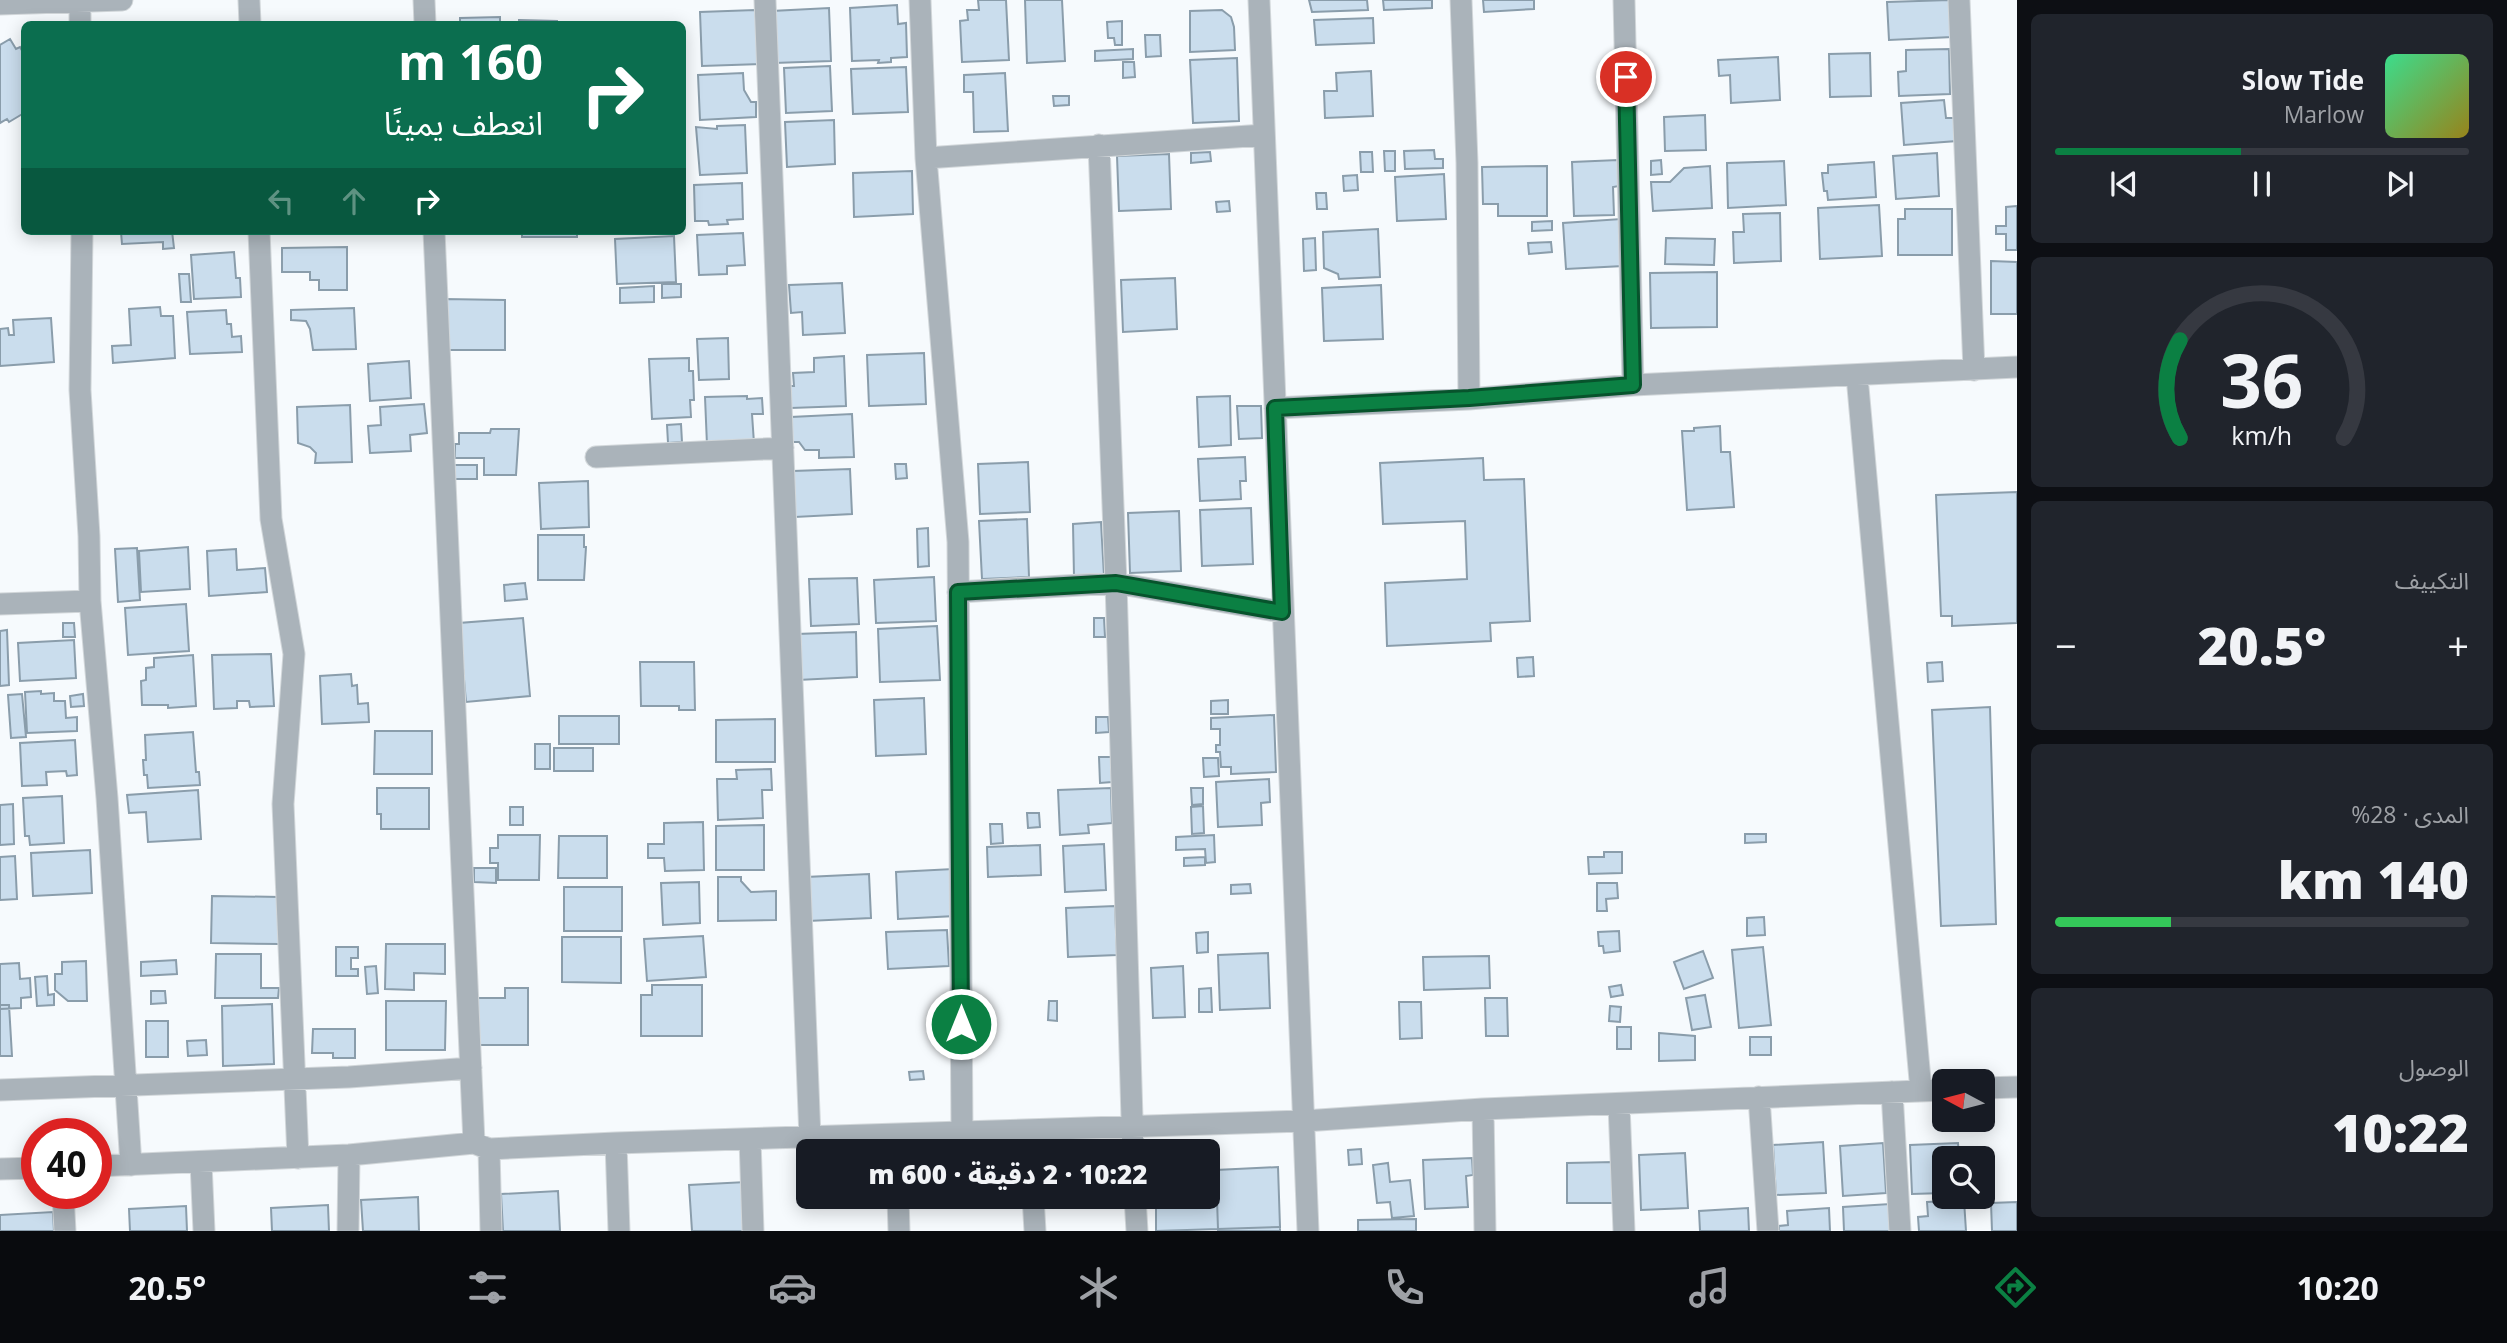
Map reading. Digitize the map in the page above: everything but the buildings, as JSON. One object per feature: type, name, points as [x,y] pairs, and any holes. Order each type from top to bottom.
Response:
[{"type":"street","points":[[0,5],[122,0]]},
{"type":"street","points":[[249,0],[250,21]]},
{"type":"street","points":[[424,0],[425,21]]},
{"type":"street","points":[[765,0],[810,1138]]},
{"type":"street","points":[[920,0],[926,158],[958,542],[962,1132]]},
{"type":"street","points":[[1259,0],[1308,1231]]},
{"type":"street","points":[[1461,0],[1467,163],[1469,398]]},
{"type":"street","points":[[1623,0],[1633,385]]},
{"type":"street","points":[[1959,0],[1975,370]]},
{"type":"street","points":[[80,1],[80,21]]},
{"type":"street","points":[[926,158],[1264,135]]},
{"type":"street","points":[[1099,145],[1116,583],[1132,1139]]},
{"type":"street","points":[[82,235],[80,390],[90,601],[107,798],[131,1165]]},
{"type":"street","points":[[258,235],[271,519],[294,654],[283,804],[298,1158]]},
{"type":"street","points":[[434,235],[471,1068],[491,1231]]},
{"type":"street","points":[[1275,408],[1469,398],[1633,385],[2017,367]]},
{"type":"street","points":[[1857,376],[1921,1091]]},
{"type":"street","points":[[596,457],[783,447]]},
{"type":"street","points":[[958,592],[1116,583],[1282,612]]},
{"type":"street","points":[[0,604],[90,601]]},
{"type":"street","points":[[0,1090],[295,1079],[471,1068]]},
{"type":"street","points":[[1995,1088],[2017,1087]]},
{"type":"street","points":[[920,1139],[962,1132],[1304,1121],[1483,1110],[1932,1091]]},
{"type":"street","points":[[1892,1092],[1900,1231]]},
{"type":"street","points":[[1759,1097],[1768,1231]]},
{"type":"street","points":[[1619,1105],[1624,1231]]},
{"type":"street","points":[[1483,1110],[1485,1231]]},
{"type":"street","points":[[1029,1130],[1030,1139]]},
{"type":"street","points":[[750,1139],[753,1231]]},
{"type":"street","points":[[112,1166],[298,1158],[482,1146],[827,1139]]},
{"type":"street","points":[[616,1143],[619,1231]]},
{"type":"street","points":[[348,1231],[349,1155]]},
{"type":"street","points":[[201,1163],[204,1231]]},
{"type":"street","points":[[0,1169],[21,1168]]},
{"type":"street","points":[[64,1209],[65,1231]]},
{"type":"street","points":[[898,1209],[899,1231]]},
{"type":"street","points":[[1034,1209],[1035,1231]]},
{"type":"street","points":[[1135,1209],[1136,1231]]},
{"type":"route","points":[[961,1024],[958,592],[1116,583],[1282,612],[1275,408],[1469,398],[1633,385],[1626,77]]}]
